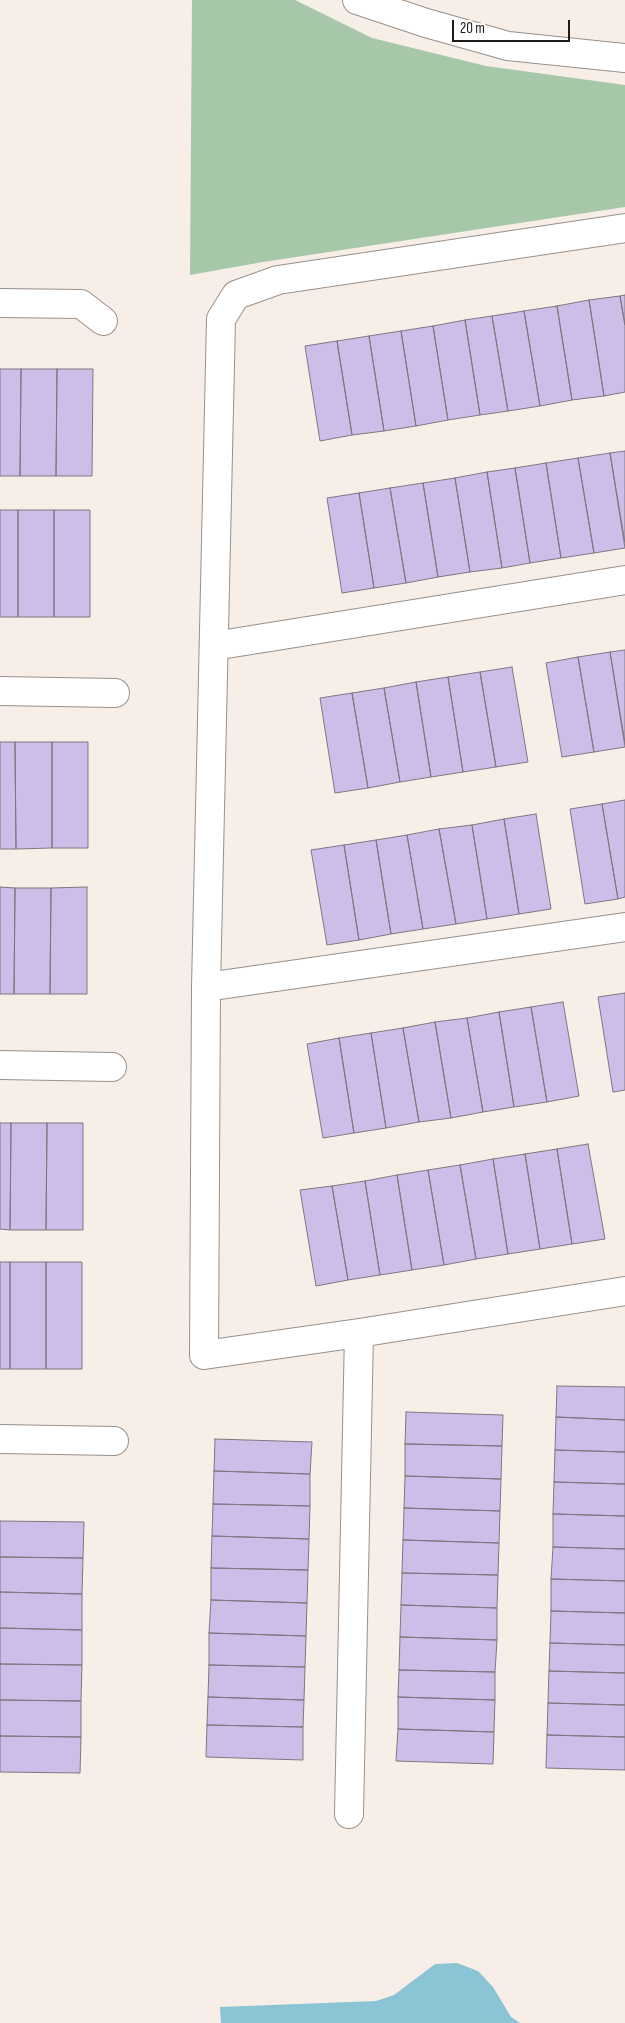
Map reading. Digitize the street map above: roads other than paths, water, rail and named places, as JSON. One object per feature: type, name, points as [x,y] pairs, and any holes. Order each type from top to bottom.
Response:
[{"type":"street","points":[[357,0],[426,23],[508,46],[625,58]]},
{"type":"street","points":[[625,228],[278,280],[236,295],[221,319],[206,987],[204,1355],[359,1333],[625,1291]]},
{"type":"street","points":[[0,303],[81,304],[103,320]]},
{"type":"street","points":[[214,646],[625,580]]},
{"type":"street","points":[[0,691],[115,694]]},
{"type":"street","points":[[206,987],[625,927]]},
{"type":"street","points":[[0,1065],[112,1067]]},
{"type":"street","points":[[349,1814],[359,1333]]},
{"type":"street","points":[[0,1439],[114,1441]]},
{"type":"water","points":[[457,1963],[478,1971],[493,1987],[511,2017],[520,2023],[221,2023],[220,2007],[376,2001],[394,1995],[435,1964]]}]
